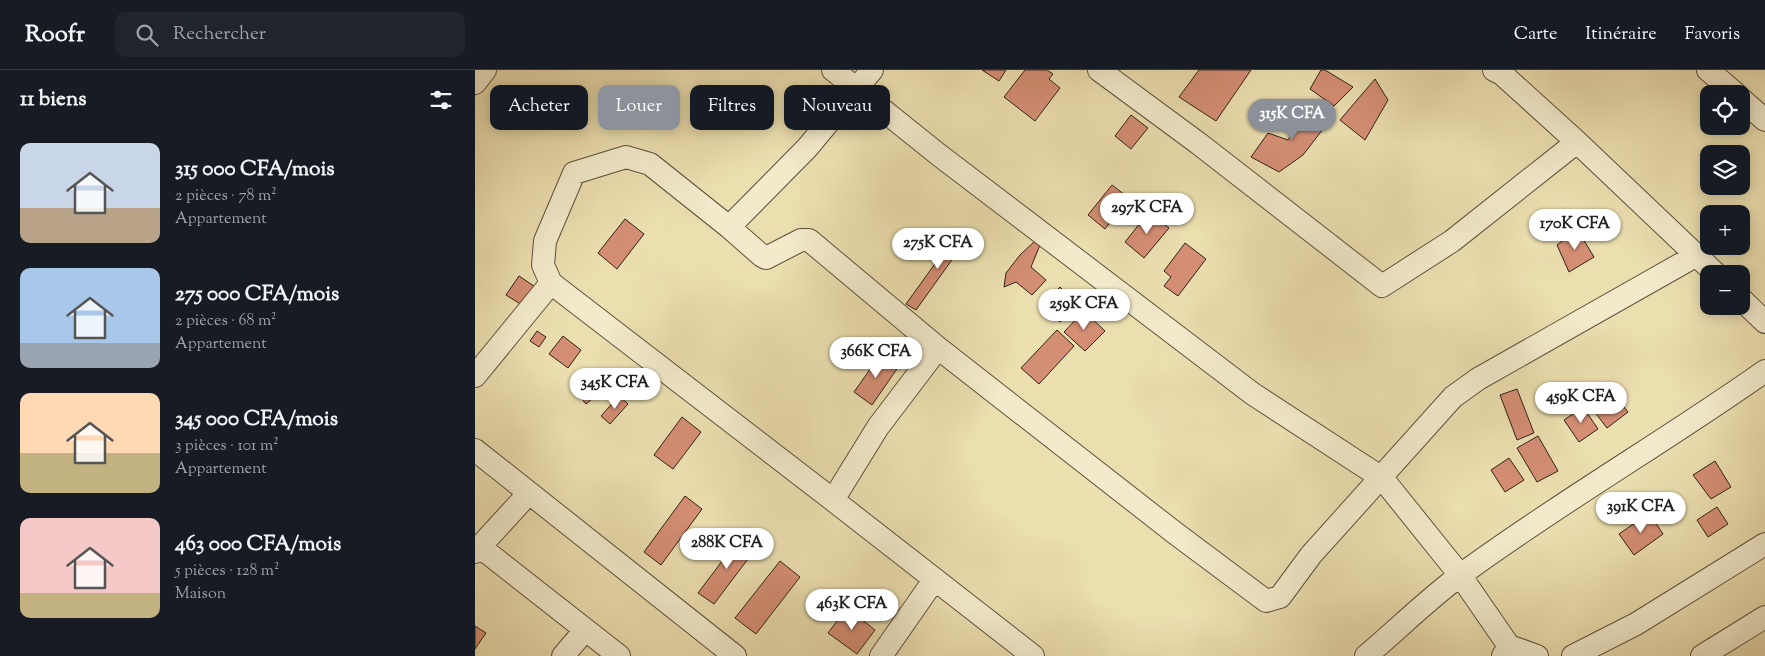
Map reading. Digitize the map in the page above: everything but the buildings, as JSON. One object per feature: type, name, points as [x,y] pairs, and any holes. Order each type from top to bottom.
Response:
[{"type":"street","points":[[475,83],[485,70]]},
{"type":"street","points":[[833,70],[852,85]]},
{"type":"street","points":[[860,85],[872,70]]},
{"type":"street","points":[[1099,70],[1198,143],[1381,286],[1452,241],[1577,142]]},
{"type":"street","points":[[1708,70],[1726,85]]},
{"type":"street","points":[[1498,71],[1577,142],[1707,265]]},
{"type":"street","points":[[1750,106],[1765,120]]},
{"type":"street","points":[[890,115],[1253,394],[1381,478],[1460,575],[1506,651],[1537,656]]},
{"type":"street","points":[[729,227],[822,130]]},
{"type":"street","points":[[1033,656],[551,283],[543,265],[545,240],[573,174],[626,157],[650,164],[766,258],[801,240],[809,240],[938,348],[1175,534],[1267,601],[1280,597],[1311,555],[1453,397],[1464,388],[1697,254]]},
{"type":"street","points":[[475,376],[551,283]]},
{"type":"street","points":[[1750,308],[1765,322]]},
{"type":"street","points":[[833,500],[878,428],[938,348]]},
{"type":"street","points":[[1366,656],[1460,575],[1589,486],[1721,402],[1765,371]]},
{"type":"street","points":[[475,450],[735,656]]},
{"type":"street","points":[[529,493],[477,550],[619,656]]},
{"type":"street","points":[[1573,656],[1636,624],[1765,544]]},
{"type":"street","points":[[881,656],[934,580]]},
{"type":"street","points":[[1702,656],[1765,617]]},
{"type":"street","points":[[563,656],[585,630]]}]
